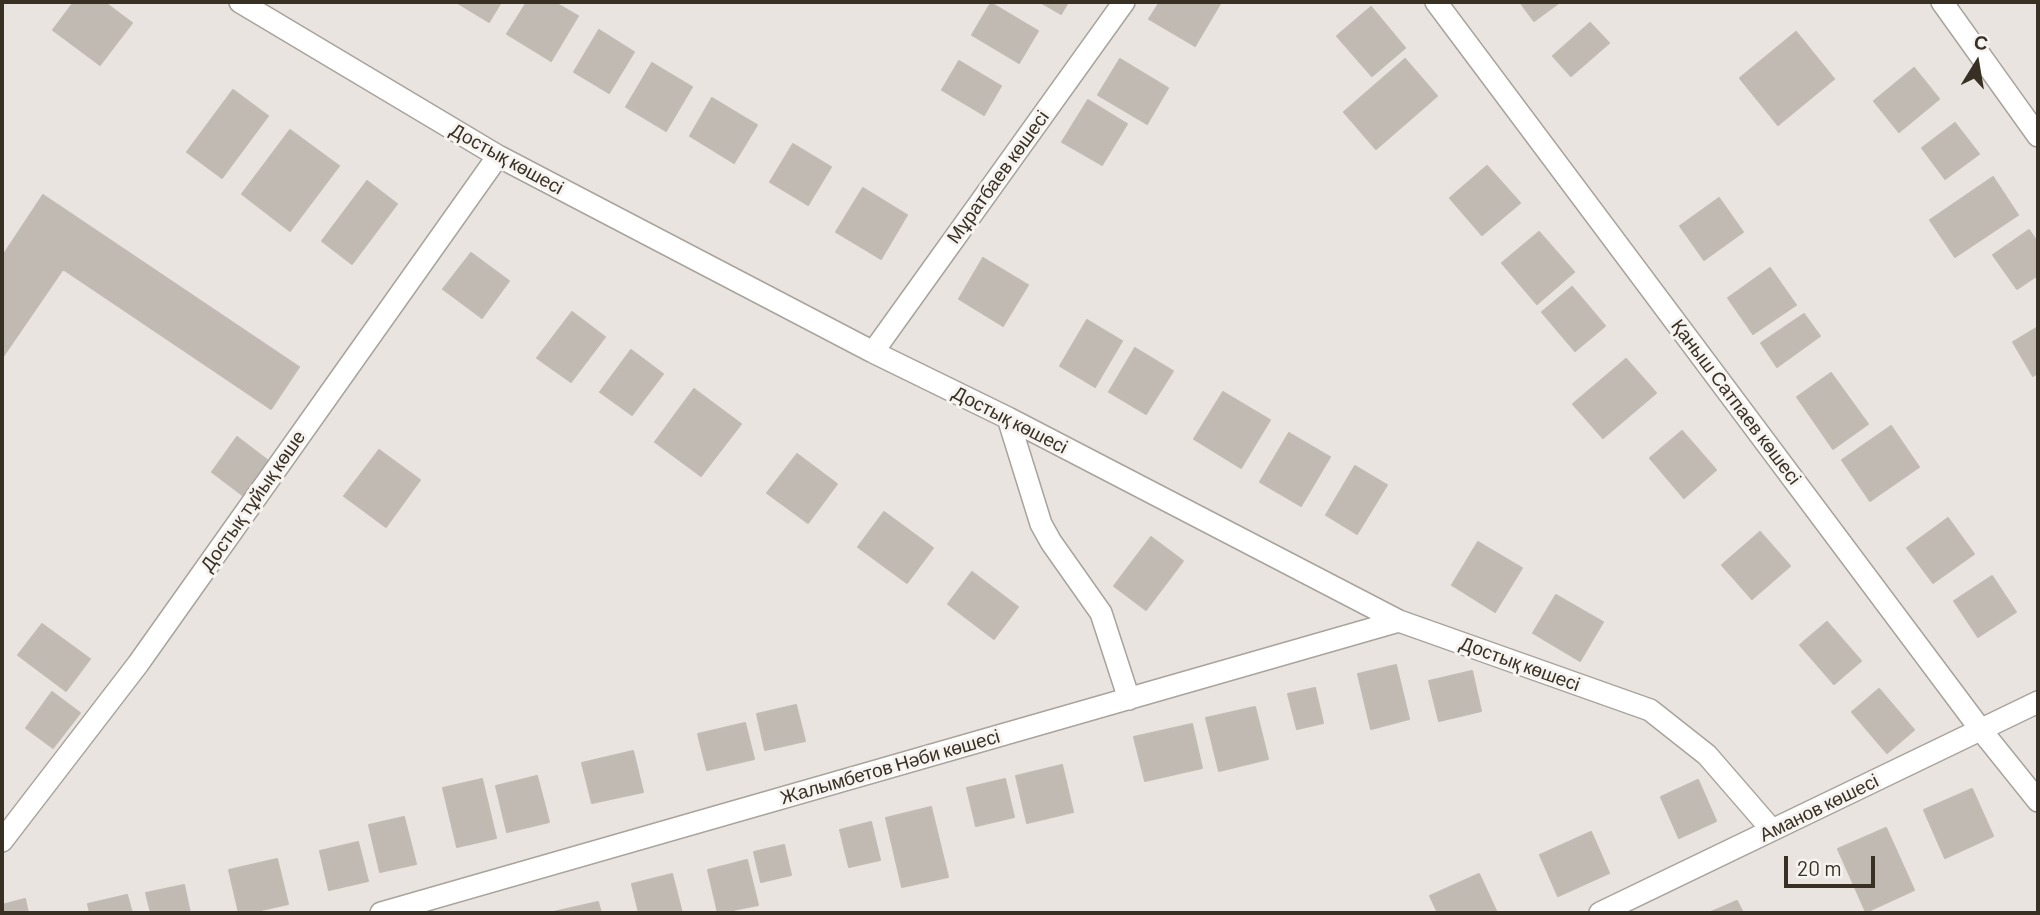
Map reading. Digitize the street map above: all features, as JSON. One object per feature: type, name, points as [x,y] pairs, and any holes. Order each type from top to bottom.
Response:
[{"type":"street","name":"Достық көшесі","points":[[240,2],[498,156],[873,352],[1008,418],[1399,621],[1650,710],[1707,755],[1772,830]]},
{"type":"street","name":"Мұратбаев көшесі","points":[[873,352],[1124,2]]},
{"type":"street","name":"Қаныш Сатпаев көшесі","points":[[1436,2],[1981,730],[2038,801]]},
{"type":"street","points":[[1942,2],[2038,136]]},
{"type":"street","name":"Достық тұйық көше","points":[[2,841],[138,664],[498,156]]},
{"type":"street","points":[[1008,418],[1041,524],[1101,613],[1129,699]]},
{"type":"street","name":"Жалымбетов Нәби көшесі","points":[[381,913],[1399,621]]},
{"type":"street","name":"Аманов көшесі","points":[[1600,913],[2038,702]]},
{"type":"building","points":[[74,2],[104,2],[132,23],[100,65],[53,30]]},
{"type":"building","points":[[456,2],[501,2],[489,22]]},
{"type":"building","points":[[527,2],[554,2],[578,16],[551,61],[507,34]]},
{"type":"building","points":[[1040,2],[1068,2],[1061,14]]},
{"type":"building","points":[[1160,2],[1221,2],[1195,46],[1149,19]]},
{"type":"building","points":[[1520,2],[1560,2],[1534,21]]},
{"type":"building","points":[[991,3],[1038,31],[1019,63],[972,35]]},
{"type":"building","points":[[1371,7],[1405,48],[1372,76],[1337,36]]},
{"type":"building","points":[[1590,23],[1609,43],[1571,76],[1553,56]]},
{"type":"building","points":[[599,30],[634,52],[609,93],[574,72]]},
{"type":"building","points":[[1796,32],[1834,79],[1778,125],[1740,78]]},
{"type":"building","points":[[1120,59],[1168,88],[1147,124],[1098,95]]},
{"type":"building","points":[[1405,59],[1437,96],[1376,149],[1344,112]]},
{"type":"building","points":[[959,61],[1001,86],[984,115],[942,90]]},
{"type":"building","points":[[652,63],[692,87],[666,131],[626,107]]},
{"type":"building","points":[[1914,68],[1939,99],[1899,132],[1874,101]]},
{"type":"building","points":[[233,90],[268,116],[222,178],[187,152]]},
{"type":"building","points":[[712,98],[757,125],[734,163],[690,136]]},
{"type":"building","points":[[1088,100],[1127,124],[1102,165],[1062,142]]},
{"type":"building","points":[[1955,123],[1979,154],[1945,179],[1922,148]]},
{"type":"building","points":[[290,130],[339,166],[290,231],[242,194]]},
{"type":"building","points":[[793,144],[831,167],[808,205],[770,182]]},
{"type":"building","points":[[1487,166],[1520,203],[1482,235],[1450,198]]},
{"type":"building","points":[[1993,177],[2018,215],[1955,257],[1930,220]]},
{"type":"building","points":[[367,181],[397,204],[352,264],[322,241]]},
{"type":"building","points":[[863,188],[907,215],[881,259],[836,232]]},
{"type":"building","points":[[43,195],[299,367],[271,409],[63,269],[2,358],[2,257]]},
{"type":"building","points":[[1719,198],[1743,232],[1704,260],[1680,226]]},
{"type":"building","points":[[2029,230],[2038,243],[2038,275],[2017,289],[1993,255]]},
{"type":"building","points":[[1539,232],[1574,272],[1537,304],[1502,263]]},
{"type":"building","points":[[471,253],[509,281],[482,318],[443,289]]},
{"type":"building","points":[[983,258],[1028,285],[1003,326],[959,299]]},
{"type":"building","points":[[1770,268],[1796,305],[1753,334],[1728,298]]},
{"type":"building","points":[[1572,287],[1605,326],[1575,351],[1542,312]]},
{"type":"building","points":[[572,312],[605,337],[571,382],[537,358]]},
{"type":"building","points":[[1804,314],[1820,336],[1777,367],[1761,343]]},
{"type":"building","points":[[1087,320],[1122,341],[1095,387],[1060,366]]},
{"type":"building","points":[[2038,327],[2038,373],[2033,376],[2013,342]]},
{"type":"building","points":[[1135,348],[1173,371],[1146,414],[1109,392]]},
{"type":"building","points":[[631,350],[663,374],[632,415],[600,392]]},
{"type":"building","points":[[1626,359],[1656,393],[1603,438],[1573,404]]},
{"type":"building","points":[[1831,373],[1868,424],[1833,449],[1797,397]]},
{"type":"building","points":[[694,389],[741,424],[701,476],[655,442]]},
{"type":"building","points":[[1223,392],[1270,420],[1241,468],[1194,439]]},
{"type":"building","points":[[1891,426],[1919,467],[1870,501],[1842,460]]},
{"type":"building","points":[[1682,431],[1716,470],[1684,498],[1650,458]]},
{"type":"building","points":[[1289,433],[1330,457],[1301,506],[1260,482]]},
{"type":"building","points":[[237,437],[271,463],[245,497],[212,472]]},
{"type":"building","points":[[379,450],[420,480],[386,527],[344,496]]},
{"type":"building","points":[[797,454],[837,484],[808,523],[767,493]]},
{"type":"building","points":[[1355,466],[1387,485],[1357,534],[1326,515]]},
{"type":"building","points":[[884,512],[933,548],[907,583],[858,547]]},
{"type":"building","points":[[1948,518],[1974,554],[1933,583],[1907,548]]},
{"type":"building","points":[[1760,532],[1790,566],[1752,599],[1722,565]]},
{"type":"building","points":[[1151,537],[1183,561],[1146,610],[1114,586]]},
{"type":"building","points":[[1478,542],[1522,568],[1495,612],[1452,585]]},
{"type":"building","points":[[972,572],[1018,607],[994,639],[948,604]]},
{"type":"building","points":[[1992,576],[2016,612],[1978,637],[1954,601]]},
{"type":"building","points":[[1556,595],[1603,622],[1580,661],[1533,633]]},
{"type":"building","points":[[1827,622],[1861,661],[1834,684],[1800,645]]},
{"type":"building","points":[[42,624],[90,659],[66,691],[18,655]]},
{"type":"building","points":[[1396,665],[1409,719],[1371,729],[1358,674]]},
{"type":"building","points":[[1472,671],[1481,711],[1439,721],[1429,681]]},
{"type":"building","points":[[1315,688],[1323,723],[1297,729],[1288,694]]},
{"type":"building","points":[[1879,689],[1914,730],[1887,753],[1852,712]]},
{"type":"building","points":[[52,692],[80,713],[53,748],[26,728]]},
{"type":"building","points":[[796,705],[805,741],[765,750],[757,714]]},
{"type":"building","points":[[1255,707],[1268,759],[1219,771],[1206,718]]},
{"type":"building","points":[[745,723],[754,759],[707,770],[698,734]]},
{"type":"building","points":[[1192,724],[1202,768],[1145,781],[1134,737]]},
{"type":"building","points":[[633,751],[643,792],[592,803],[582,763]]},
{"type":"building","points":[[1062,765],[1073,812],[1027,823],[1016,776]]},
{"type":"building","points":[[537,776],[549,822],[507,832],[496,786]]},
{"type":"building","points":[[482,779],[496,838],[457,847],[443,788]]},
{"type":"building","points":[[1005,779],[1014,817],[976,826],[967,788]]},
{"type":"building","points":[[1698,780],[1716,821],[1679,838],[1661,797]]},
{"type":"building","points":[[1972,789],[1993,836],[1945,858],[1924,810]]},
{"type":"building","points":[[931,807],[948,877],[902,887],[886,818]]},
{"type":"building","points":[[404,817],[416,864],[380,872],[369,825]]},
{"type":"building","points":[[871,822],[880,860],[849,867],[840,830]]},
{"type":"building","points":[[1886,828],[1914,890],[1866,912],[1838,849]]},
{"type":"building","points":[[1591,832],[1609,873],[1558,896],[1540,855]]},
{"type":"building","points":[[358,842],[368,881],[329,890],[320,851]]},
{"type":"building","points":[[784,845],[791,875],[761,882],[754,852]]},
{"type":"building","points":[[277,859],[288,904],[239,913],[229,870]]},
{"type":"building","points":[[747,860],[758,905],[718,913],[708,870]]},
{"type":"building","points":[[672,874],[682,913],[639,913],[632,884]]},
{"type":"building","points":[[1479,874],[1497,913],[1438,913],[1430,896]]},
{"type":"building","points":[[184,885],[190,913],[151,913],[146,893]]},
{"type":"building","points":[[127,895],[132,913],[90,913],[88,904]]},
{"type":"building","points":[[25,899],[28,913],[2,913],[2,905]]},
{"type":"building","points":[[1737,901],[1743,913],[1709,913]]},
{"type":"building","points":[[598,902],[601,913],[549,913]]}]
